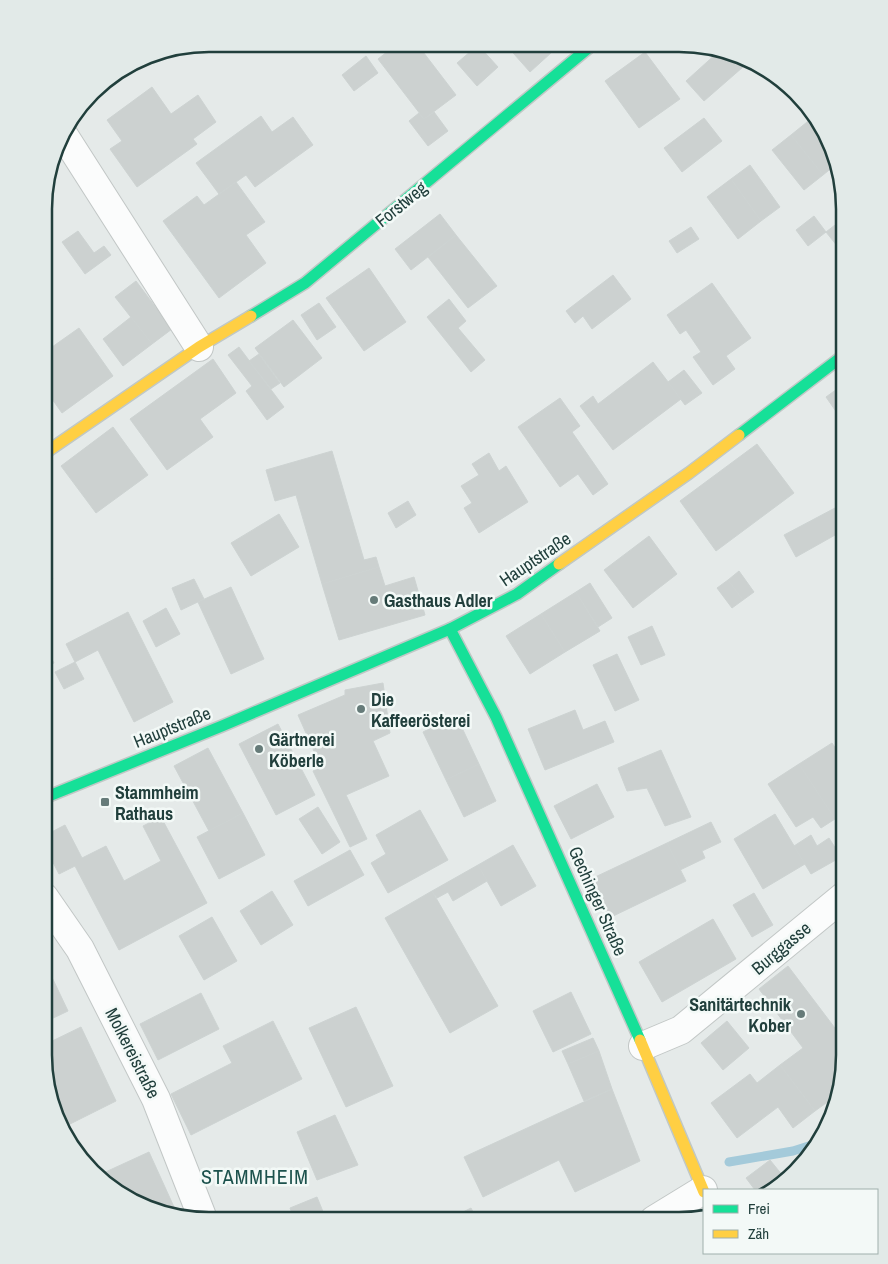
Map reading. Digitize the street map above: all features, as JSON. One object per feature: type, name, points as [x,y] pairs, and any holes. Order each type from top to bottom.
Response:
[{"type":"street","name":"Forstweg","points":[[52,448],[199,347],[305,283],[584,52]]},
{"type":"street","points":[[68,142],[199,347]]},
{"type":"street","name":"Hauptstraße","points":[[52,795],[231,722],[450,629],[517,594],[689,473],[836,361]]},
{"type":"street","name":"Gechinger Straße","points":[[450,629],[496,716],[643,1046],[703,1191]]},
{"type":"street","name":"Burggasse","points":[[643,1046],[682,1030],[835,903]]},
{"type":"street","name":"Molkereistraße","points":[[52,908],[80,949],[156,1099],[200,1211]]},
{"type":"street","points":[[668,1212],[703,1191]]},
{"type":"building","points":[[387,52],[423,52],[456,95],[424,119],[378,59]]},
{"type":"building","points":[[470,52],[484,52],[498,67],[477,86],[457,63]]},
{"type":"building","points":[[512,52],[552,52],[530,72]]},
{"type":"building","points":[[645,52],[680,99],[639,128],[605,81]]},
{"type":"building","points":[[366,56],[378,73],[354,91],[342,75]]},
{"type":"building","points":[[713,57],[739,64],[743,67],[704,101],[686,81]]},
{"type":"building","points":[[152,87],[171,114],[198,95],[216,122],[193,139],[197,144],[137,187],[110,149],[122,141],[107,120]]},
{"type":"building","points":[[434,112],[448,131],[428,146],[409,121],[419,113],[424,119]]},
{"type":"building","points":[[261,116],[272,132],[293,117],[313,145],[255,187],[246,175],[219,194],[196,163]]},
{"type":"building","points":[[704,118],[722,141],[682,172],[664,148]]},
{"type":"building","points":[[808,121],[819,140],[830,169],[823,175],[791,135]]},
{"type":"building","points":[[791,135],[823,175],[804,190],[772,150]]},
{"type":"building","points":[[750,165],[780,207],[761,221],[731,179]]},
{"type":"building","points":[[731,179],[761,221],[738,239],[707,197]]},
{"type":"building","points":[[236,182],[265,222],[246,235],[266,263],[219,298],[163,221],[197,196],[204,205]]},
{"type":"building","points":[[440,214],[456,235],[411,270],[395,249]]},
{"type":"building","points":[[814,216],[826,232],[808,246],[796,230]]},
{"type":"building","points":[[836,224],[836,244],[826,232]]},
{"type":"building","points":[[691,227],[699,239],[677,253],[669,241]]},
{"type":"building","points":[[78,231],[94,253],[104,246],[111,255],[85,274],[62,242]]},
{"type":"building","points":[[456,235],[497,286],[468,308],[428,257]]},
{"type":"building","points":[[369,268],[406,322],[364,351],[326,298]]},
{"type":"building","points":[[613,275],[631,299],[592,329],[583,316],[575,323],[566,311]]},
{"type":"building","points":[[136,281],[172,329],[152,344],[115,297]]},
{"type":"building","points":[[712,283],[751,338],[726,356],[735,369],[713,385],[693,357],[701,352],[686,330],[680,334],[667,315]]},
{"type":"building","points":[[449,299],[466,321],[458,328],[485,360],[471,372],[427,317]]},
{"type":"building","points":[[319,303],[336,327],[317,340],[301,315]]},
{"type":"building","points":[[131,317],[152,344],[123,366],[103,339]]},
{"type":"building","points":[[293,320],[322,358],[284,387],[255,348]]},
{"type":"building","points":[[79,328],[113,376],[62,413],[52,399],[52,347]]},
{"type":"building","points":[[239,347],[284,407],[267,420],[246,391],[252,386],[228,355]]},
{"type":"building","points":[[259,354],[280,383],[271,389],[249,361]]},
{"type":"building","points":[[213,359],[236,393],[200,419],[213,437],[167,470],[130,419]]},
{"type":"building","points":[[653,362],[681,399],[613,450],[580,406],[593,396],[598,404]]},
{"type":"building","points":[[684,370],[702,393],[685,405],[668,382]]},
{"type":"building","points":[[836,390],[836,411],[826,397]]},
{"type":"building","points":[[560,398],[580,426],[572,432],[608,484],[593,495],[578,474],[560,487],[518,427]]},
{"type":"building","points":[[113,427],[148,475],[96,513],[61,466]]},
{"type":"building","points":[[757,444],[794,493],[716,551],[680,501]]},
{"type":"building","points":[[332,451],[364,560],[376,557],[379,567],[322,584],[296,495],[275,501],[266,470]]},
{"type":"building","points":[[489,453],[499,471],[506,466],[528,502],[479,533],[464,508],[472,503],[461,486],[479,475],[472,464]]},
{"type":"building","points":[[408,501],[416,515],[396,528],[388,513]]},
{"type":"building","points":[[835,508],[836,535],[796,557],[784,535]]},
{"type":"building","points":[[279,514],[299,547],[251,576],[231,543]]},
{"type":"building","points":[[649,536],[677,574],[633,608],[604,570]]},
{"type":"building","name":"Gasthaus Adler","points":[[379,567],[385,586],[414,577],[425,615],[339,640],[322,584]]},
{"type":"building","points":[[739,571],[754,592],[743,600],[728,580]]},
{"type":"building","points":[[194,579],[204,599],[181,610],[172,588]]},
{"type":"building","points":[[728,580],[743,600],[732,608],[717,588]]},
{"type":"building","points":[[590,583],[612,618],[598,627],[576,592]]},
{"type":"building","points":[[231,587],[264,659],[231,674],[198,602]]},
{"type":"building","points":[[576,592],[600,631],[565,652],[541,614]]},
{"type":"building","points":[[166,608],[180,634],[156,647],[143,621]]},
{"type":"building","points":[[128,612],[173,702],[134,722],[98,650],[75,662],[66,644]]},
{"type":"building","points":[[541,614],[565,652],[530,674],[506,636]]},
{"type":"building","points":[[652,626],[665,655],[641,665],[628,637]]},
{"type":"building","points":[[617,654],[639,700],[615,711],[593,665]]},
{"type":"building","points":[[75,662],[84,679],[64,689],[55,672]]},
{"type":"building","points":[[383,683],[390,733],[373,741],[389,776],[346,795],[367,839],[350,847],[313,771],[321,767],[298,715],[345,695],[345,690]]},
{"type":"building","points":[[575,710],[583,730],[605,721],[614,742],[545,770],[528,729]]},
{"type":"building","points":[[456,715],[479,764],[446,780],[423,732]]},
{"type":"building","points":[[278,724],[315,795],[276,815],[239,744]]},
{"type":"building","points":[[832,743],[835,748],[835,819],[799,764]]},
{"type":"building","points":[[208,748],[243,813],[209,831],[174,766]]},
{"type":"building","points":[[661,750],[691,817],[665,826],[647,788],[627,791],[618,768]]},
{"type":"building","points":[[479,764],[496,801],[464,817],[446,780]]},
{"type":"building","points":[[799,764],[835,819],[821,828],[813,817],[796,827],[768,784]]},
{"type":"building","points":[[597,784],[614,817],[571,839],[554,806]]},
{"type":"building","points":[[318,807],[340,842],[322,854],[299,819]]},
{"type":"building","points":[[420,810],[448,860],[388,893],[371,863],[386,854],[376,835]]},
{"type":"building","points":[[243,813],[265,855],[219,879],[197,837]]},
{"type":"building","points":[[775,814],[805,864],[763,889],[734,839]]},
{"type":"building","points":[[161,817],[207,903],[119,950],[75,866],[59,874],[52,860],[52,832],[65,825],[82,858],[106,846],[124,881],[161,861],[143,826]]},
{"type":"building","points":[[711,822],[721,842],[702,851],[705,858],[680,870],[667,843]]},
{"type":"building","points":[[811,835],[817,846],[829,838],[835,848],[835,860],[811,874],[794,846]]},
{"type":"building","points":[[667,843],[686,881],[609,918],[591,879]]},
{"type":"building","points":[[513,845],[536,886],[501,906],[478,865]]},
{"type":"building","points":[[350,850],[364,875],[308,906],[294,881]]},
{"type":"building","points":[[478,865],[487,881],[453,901],[448,892],[437,898],[432,891]]},
{"type":"building","points":[[272,891],[293,925],[261,945],[240,911]]},
{"type":"building","points":[[432,891],[498,1006],[450,1033],[385,918]]},
{"type":"building","points":[[754,893],[773,925],[752,937],[733,905]]},
{"type":"building","points":[[212,917],[237,961],[204,980],[179,936]]},
{"type":"building","points":[[713,919],[736,959],[662,1002],[639,962]]},
{"type":"building","name":"Sanitärtechnik Kober","points":[[788,966],[835,1028],[835,1065],[832,1085],[828,1102],[815,1111],[780,1065],[803,1048],[759,989]]},
{"type":"building","points":[[52,977],[68,1011],[52,1019]]},
{"type":"building","points":[[571,992],[591,1034],[553,1052],[533,1011]]},
{"type":"building","points":[[201,993],[219,1029],[158,1060],[140,1024]]},
{"type":"building","points":[[356,1007],[393,1086],[346,1107],[309,1028]]},
{"type":"building","points":[[273,1021],[302,1079],[191,1135],[171,1094],[232,1063],[223,1046]]},
{"type":"building","points":[[727,1021],[749,1048],[723,1070],[701,1043]]},
{"type":"building","points":[[81,1027],[116,1101],[70,1124],[61,1104],[56,1085],[52,1041]]},
{"type":"building","points":[[593,1038],[599,1051],[568,1064],[562,1051]]},
{"type":"building","points":[[599,1051],[612,1089],[584,1101],[568,1064]]},
{"type":"building","points":[[780,1065],[815,1111],[793,1128],[778,1107],[737,1138],[711,1103],[750,1074],[757,1083]]},
{"type":"building","points":[[612,1089],[640,1161],[575,1192],[559,1160],[483,1197],[464,1157]]},
{"type":"building","points":[[335,1115],[358,1165],[317,1180],[297,1132]]},
{"type":"building","points":[[149,1152],[174,1207],[149,1200],[131,1191],[105,1172]]},
{"type":"building","points":[[770,1160],[781,1174],[759,1189],[754,1189],[746,1178]]},
{"type":"building","points":[[317,1197],[323,1212],[291,1212],[290,1208]]},
{"type":"building","points":[[471,1208],[473,1212],[463,1212]]},
{"type":"waterway","points":[[729,1162],[805,1147]]},
{"type":"traffic: fast","points":[[251,316],[305,283],[584,52]]},
{"type":"traffic: fast","points":[[739,435],[836,361]]},
{"type":"traffic: fast","points":[[52,795],[222,726],[450,629],[517,594],[559,564]]},
{"type":"traffic: fast","points":[[450,629],[496,717],[640,1040]]},
{"type":"traffic: slow","points":[[52,448],[199,347],[251,316]]},
{"type":"traffic: slow","points":[[559,564],[689,473],[739,435]]},
{"type":"traffic: slow","points":[[640,1040],[703,1190]]},
{"type":"place","name":"Gasthaus Adler","points":[[374,600]]},
{"type":"place","name":"Die Kaffeerösterei","points":[[361,709]]},
{"type":"place","name":"Gärtnerei Köberle","points":[[259,749]]},
{"type":"place","name":"Stammheim Rathaus","points":[[105,802]]},
{"type":"place","name":"Sanitärtechnik Kober","points":[[801,1014]]},
{"type":"district","name":"STAMMHEIM","points":[[255,1176]]}]
